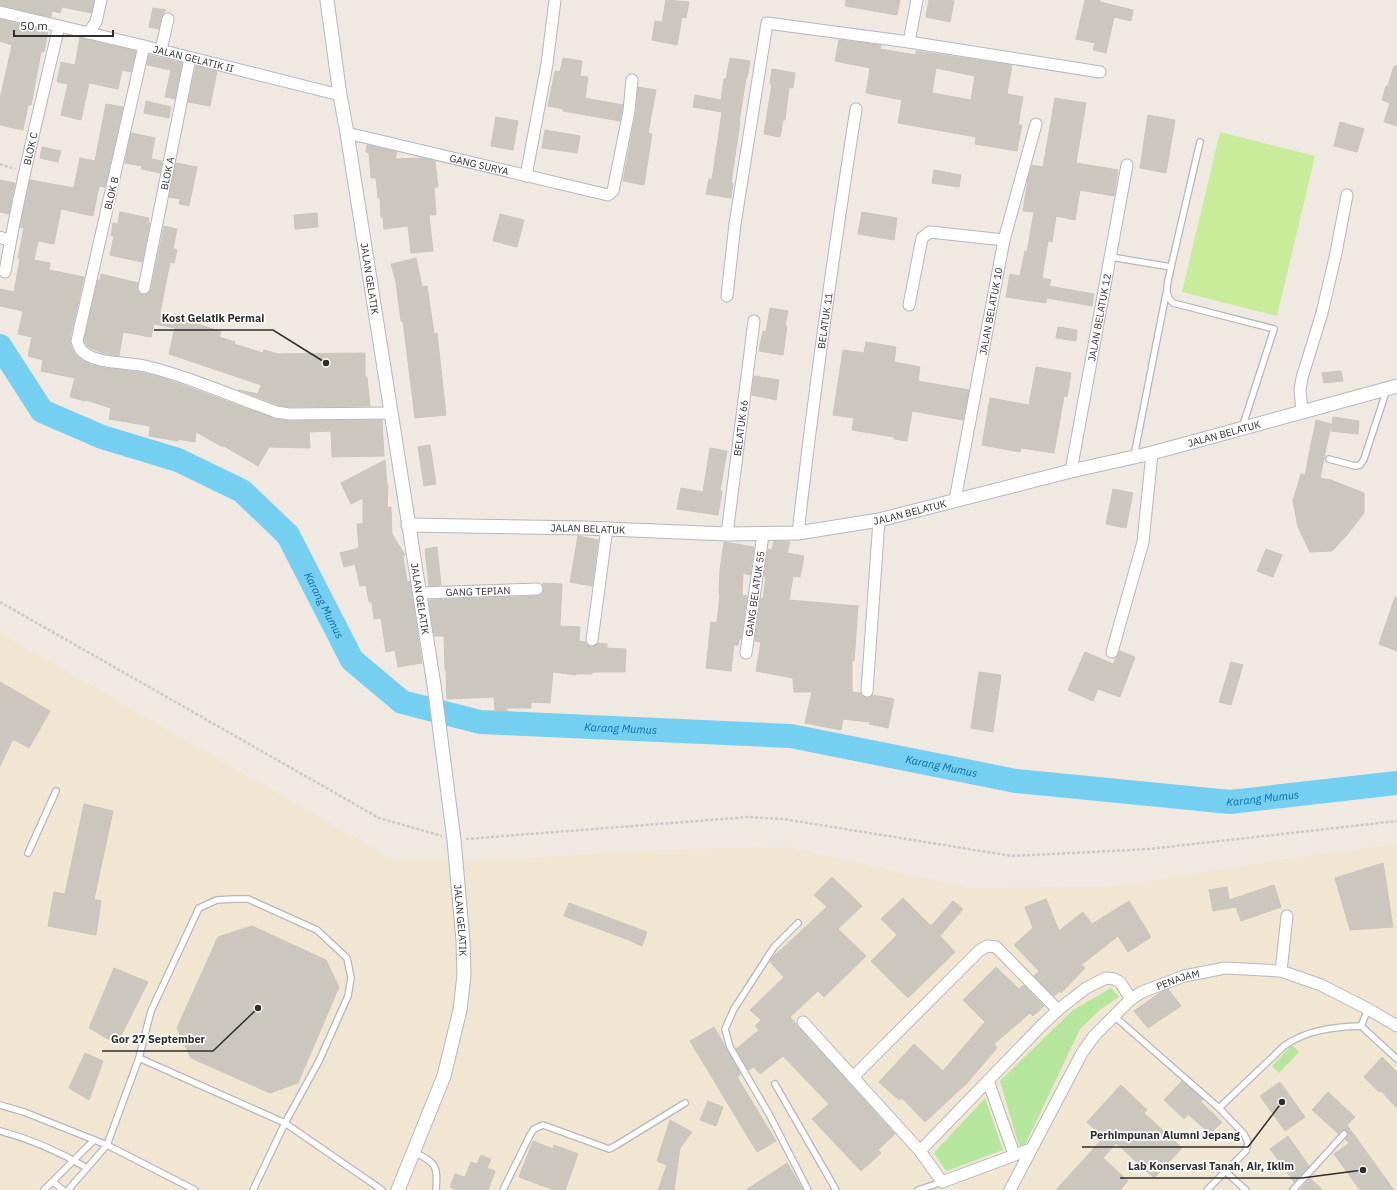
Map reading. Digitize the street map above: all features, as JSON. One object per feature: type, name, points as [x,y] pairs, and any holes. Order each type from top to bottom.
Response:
[{"type":"street","points":[[88,33],[96,22],[101,0]]},
{"type":"street","name":"JALAN GELATIK","points":[[327,0],[340,95],[434,685],[454,840],[463,941],[464,975],[460,1010],[444,1076],[398,1190]]},
{"type":"street","points":[[526,176],[547,64],[555,0]]},
{"type":"street","points":[[909,42],[917,0]]},
{"type":"street","name":"JALAN GELATIK II","points":[[0,12],[161,50],[340,95]]},
{"type":"street","points":[[161,50],[168,19]]},
{"type":"street","points":[[727,296],[735,224],[766,23],[909,42],[1100,72]]},
{"type":"street","name":"BLOK C","points":[[5,272],[5,239],[59,26]]},
{"type":"street","name":"BLOK B","points":[[144,46],[77,340],[78,347],[88,356],[144,366],[186,378],[276,412],[289,414],[391,413]]},
{"type":"street","name":"BLOK A","points":[[144,288],[190,58]]},
{"type":"street","name":"GANG SURYA","points":[[347,133],[608,196],[613,191],[629,111],[632,80]]},
{"type":"street","name":"BELATUK 11","points":[[798,534],[810,427],[844,181],[856,109]]},
{"type":"street","name":"JALAN BELATUK 10","points":[[955,500],[1004,240],[1036,124]]},
{"type":"street","name":"JALAN BELATUK 12","points":[[1071,471],[1127,166]]},
{"type":"street","points":[[1302,412],[1300,390],[1302,378],[1322,313],[1336,254],[1347,194]]},
{"type":"street","points":[[909,305],[922,238],[930,232],[1004,240]]},
{"type":"street","name":"BELATUK 66","points":[[727,534],[754,321]]},
{"type":"street","name":"JALAN BELATUK","points":[[408,525],[607,528],[763,535],[798,534],[878,520],[1071,471],[1152,453],[1392,388]]},
{"type":"street","points":[[1112,652],[1143,542],[1152,453]]},
{"type":"street","points":[[867,691],[878,520]]},
{"type":"street","points":[[592,640],[607,528]]},
{"type":"street","name":"GANG BELATUK 55","points":[[746,653],[763,535]]},
{"type":"street","name":"GANG TEPIAN","points":[[420,593],[536,589]]},
{"type":"street","points":[[1281,971],[1287,916]]},
{"type":"street","points":[[853,1077],[979,951],[987,946],[996,947],[1058,1010]]},
{"type":"street","name":"PENAJAM","points":[[1010,1190],[1082,1053],[1094,1036],[1131,999],[1142,992],[1184,976],[1225,968],[1281,971],[1321,985],[1397,1026]]},
{"type":"street","points":[[920,1151],[1058,1010],[1086,988],[1106,978],[1114,979],[1120,982],[1131,999]]},
{"type":"street","points":[[803,1022],[920,1151],[942,1182],[1014,1154],[1031,1149]]},
{"type":"street","points":[[988,1081],[1014,1154]]},
{"type":"lane","points":[[1134,457],[1171,267],[1200,142]]},
{"type":"lane","points":[[1111,257],[1171,267]]},
{"type":"lane","points":[[1166,294],[1168,299],[1173,303],[1274,329],[1242,428]]},
{"type":"lane","points":[[1329,459],[1355,466],[1360,464],[1364,459],[1392,388]]},
{"type":"lane","points":[[28,853],[56,791]]},
{"type":"lane","points":[[68,1190],[106,1145],[139,1058],[151,1011],[199,908],[217,900],[234,898],[248,899],[317,930],[347,958],[351,978],[348,996],[319,1061],[285,1123],[253,1190]]},
{"type":"lane","points":[[798,923],[774,947],[734,1008],[725,1029],[730,1047],[769,1114],[808,1190]]},
{"type":"lane","points":[[1361,1026],[1368,1009]]},
{"type":"lane","points":[[1114,1016],[1220,1108],[1244,1134],[1248,1142],[1246,1151],[1207,1190]]},
{"type":"lane","points":[[1220,1108],[1294,1038],[1318,1031],[1340,1027],[1361,1026],[1397,1059]]},
{"type":"lane","points":[[139,1058],[285,1123],[382,1190]]},
{"type":"lane","points":[[775,1084],[836,1190]]},
{"type":"lane","points":[[503,1190],[527,1140],[534,1129],[543,1125],[609,1149],[685,1102]]},
{"type":"lane","points":[[0,1104],[106,1145],[195,1190]]},
{"type":"lane","points":[[0,1131],[24,1137],[87,1168]]},
{"type":"lane","points":[[1293,1190],[1344,1134]]},
{"type":"lane","points":[[44,1190],[94,1140]]},
{"type":"lane","points":[[413,1151],[430,1160],[433,1164],[437,1176],[436,1190]]},
{"type":"lane","points":[[1226,1172],[1246,1190]]},
{"type":"lane","points":[[53,1182],[63,1190]]},
{"type":"lane","points":[[918,1190],[942,1182]]},
{"type":"path","points":[[0,602],[379,818],[454,840],[755,818],[783,819],[1012,856],[1149,849],[1397,822]]},
{"type":"shaded area","points":[[0,633],[394,860],[530,858],[653,850],[788,847],[968,888],[1117,886],[1293,858],[1397,844],[1397,1190],[0,1190]]},
{"type":"green space","points":[[1220,132],[1315,156],[1277,316],[1182,292]]},
{"type":"green space","points":[[1111,988],[1119,997],[1101,1009],[1080,1029],[1025,1145],[1019,1146],[1000,1081],[1073,1010]]},
{"type":"green space","points":[[1292,1045],[1299,1052],[1279,1073],[1272,1066]]},
{"type":"green space","points":[[985,1098],[1003,1150],[946,1171],[934,1153]]},
{"type":"building","points":[[0,0],[94,0],[91,13],[62,7],[60,13],[52,11],[51,17],[0,5]]},
{"type":"building","points":[[666,0],[689,2],[686,18],[682,17],[677,45],[652,40],[655,21],[662,22]]},
{"type":"building","points":[[846,0],[900,0],[897,15],[845,6]]},
{"type":"building","points":[[929,0],[954,1],[950,22],[926,17]]},
{"type":"building","points":[[1085,0],[1100,0],[1100,2],[1133,10],[1131,21],[1114,17],[1106,53],[1093,50],[1095,43],[1076,39]]},
{"type":"building","points":[[153,8],[166,10],[161,17],[159,29],[149,27]]},
{"type":"building","points":[[0,19],[48,31],[44,52],[41,52],[31,105],[28,105],[23,130],[0,125],[0,99],[12,45],[0,41]]},
{"type":"building","points":[[80,38],[136,51],[131,72],[122,70],[118,89],[89,83],[81,120],[61,115],[68,84],[57,82],[61,62],[75,65]]},
{"type":"building","points":[[839,40],[881,45],[880,49],[916,55],[916,51],[1012,65],[1007,94],[1023,97],[1018,125],[1022,125],[1017,151],[975,144],[976,137],[898,123],[902,100],[866,93],[870,68],[835,61]],"holes":[[[936,68],[975,76],[971,100],[932,93]]]},
{"type":"building","points":[[149,55],[182,63],[175,99],[165,97],[171,70],[147,65]]},
{"type":"building","points":[[563,58],[582,61],[580,76],[588,77],[585,98],[623,105],[620,121],[563,111],[563,109],[548,106],[555,71],[560,72]]},
{"type":"building","points":[[730,58],[750,61],[739,122],[731,183],[733,183],[731,198],[706,194],[709,179],[712,180],[722,112],[693,107],[695,95],[721,100],[724,79],[726,79]]},
{"type":"building","points":[[196,66],[217,71],[210,106],[188,102]]},
{"type":"building","points":[[1394,66],[1397,66],[1397,126],[1384,122],[1390,103],[1382,100]]},
{"type":"building","points":[[772,69],[795,73],[793,88],[789,87],[785,120],[783,120],[780,137],[764,134],[772,84],[770,84]]},
{"type":"building","points":[[638,87],[656,90],[648,133],[652,134],[644,185],[623,181],[636,112]]},
{"type":"building","points":[[1055,98],[1086,103],[1076,163],[1118,170],[1114,196],[1080,190],[1075,220],[1056,216],[1052,242],[1048,241],[1042,278],[1051,280],[1049,286],[1094,294],[1092,306],[1047,298],[1046,303],[1006,297],[1010,274],[1020,276],[1025,251],[1027,252],[1034,212],[1023,211],[1028,179],[1032,165],[1043,167]]},
{"type":"building","points":[[146,101],[171,107],[169,118],[144,113]]},
{"type":"building","points":[[106,104],[123,107],[105,187],[99,186],[93,216],[61,209],[54,244],[38,241],[34,260],[50,263],[49,270],[84,277],[70,339],[71,346],[75,354],[83,361],[91,365],[160,377],[275,419],[289,421],[382,420],[384,456],[332,457],[331,431],[309,432],[310,448],[269,447],[258,466],[196,432],[195,442],[178,439],[178,441],[149,436],[150,426],[109,419],[111,408],[86,400],[70,397],[75,378],[41,371],[43,360],[28,356],[32,337],[18,334],[23,311],[0,306],[0,289],[14,292],[20,258],[18,258],[24,228],[20,227],[30,180],[74,188],[80,158],[95,161]]},
{"type":"building","points":[[1148,115],[1175,120],[1166,173],[1140,168]]},
{"type":"building","points":[[496,117],[518,121],[513,150],[491,146]]},
{"type":"building","points":[[1340,122],[1364,129],[1357,152],[1334,146]]},
{"type":"building","points":[[545,130],[580,136],[577,153],[542,148]]},
{"type":"building","points":[[131,133],[155,138],[151,159],[162,161],[160,173],[141,169],[142,166],[125,163]]},
{"type":"building","points":[[367,145],[397,152],[395,159],[423,158],[435,161],[438,187],[434,187],[436,215],[429,215],[433,251],[411,253],[408,226],[384,229],[376,178],[371,178],[369,153],[366,152]]},
{"type":"building","points":[[42,147],[61,151],[58,162],[40,158]]},
{"type":"building","points":[[176,163],[197,167],[189,206],[179,204],[180,199],[169,197]]},
{"type":"building","points":[[934,170],[961,175],[959,187],[932,183]]},
{"type":"building","points":[[0,180],[15,183],[9,214],[0,212]]},
{"type":"building","points":[[120,212],[149,218],[148,223],[150,223],[142,262],[110,255],[114,236],[111,236],[113,223],[118,224]]},
{"type":"building","points":[[862,212],[897,218],[894,240],[858,234]]},
{"type":"building","points":[[317,213],[318,227],[295,229],[294,215]]},
{"type":"building","points":[[500,214],[524,220],[517,247],[493,241]]},
{"type":"building","points":[[164,226],[177,229],[173,249],[177,250],[174,263],[170,262],[160,313],[182,318],[221,332],[219,337],[235,342],[234,344],[263,353],[264,350],[278,354],[365,353],[365,377],[367,377],[370,406],[290,407],[278,405],[238,390],[258,394],[261,385],[169,354],[175,328],[154,324],[151,337],[123,332],[119,356],[102,353],[88,347],[84,341],[98,280],[100,280],[101,274],[138,283],[137,290],[139,293],[143,295],[149,293]]},
{"type":"building","points":[[416,258],[422,287],[427,286],[434,334],[437,333],[446,415],[415,418],[403,321],[401,321],[396,282],[391,264]]},
{"type":"building","points":[[770,308],[788,311],[785,326],[787,326],[783,355],[759,351],[763,331],[766,332]]},
{"type":"building","points":[[1058,327],[1077,330],[1076,341],[1056,338]]},
{"type":"building","points":[[866,342],[896,347],[894,362],[920,367],[918,381],[969,390],[963,420],[912,411],[907,441],[894,439],[894,437],[852,430],[854,418],[833,415],[843,350],[864,353]]},
{"type":"building","points":[[1036,367],[1071,373],[1067,397],[1064,396],[1054,453],[1021,448],[1020,452],[982,445],[990,398],[1029,405]]},
{"type":"building","points":[[1341,371],[1343,381],[1324,383],[1322,373]]},
{"type":"building","points":[[754,376],[779,380],[776,400],[752,395]]},
{"type":"building","points":[[1333,417],[1359,421],[1358,434],[1331,431]]},
{"type":"building","points":[[1316,420],[1331,424],[1320,478],[1331,480],[1364,493],[1364,513],[1332,551],[1310,552],[1298,527],[1293,501],[1301,474],[1305,475]]},
{"type":"building","points":[[430,445],[436,484],[424,486],[418,447]]},
{"type":"building","points":[[710,448],[727,451],[720,491],[722,491],[718,515],[677,509],[681,488],[703,492]]},
{"type":"building","points":[[385,460],[388,485],[387,507],[391,507],[392,534],[405,555],[403,556],[407,582],[410,581],[422,663],[398,667],[395,650],[386,652],[381,618],[374,619],[372,602],[369,602],[366,585],[360,586],[355,564],[344,567],[340,553],[359,548],[357,524],[363,524],[363,498],[351,504],[341,483]]},
{"type":"building","points":[[1113,489],[1133,493],[1126,528],[1106,524]]},
{"type":"building","points":[[578,536],[598,540],[592,586],[570,582]]},
{"type":"building","points":[[774,541],[790,542],[787,553],[804,556],[800,577],[793,576],[789,600],[858,606],[854,661],[852,660],[852,692],[860,693],[866,698],[873,695],[894,699],[888,728],[869,724],[870,722],[843,719],[841,730],[805,723],[812,692],[794,692],[793,678],[756,671],[761,642],[755,641],[761,598],[763,598],[766,577],[764,577],[768,549],[772,550]]},
{"type":"building","points":[[724,542],[754,547],[750,575],[743,573],[742,595],[747,596],[741,639],[739,639],[738,645],[734,645],[731,671],[706,668],[711,622],[717,623],[720,594],[720,570]]},
{"type":"building","points":[[437,547],[441,585],[429,586],[425,549]]},
{"type":"building","points":[[1266,549],[1282,555],[1273,577],[1257,571]]},
{"type":"building","points":[[543,583],[562,584],[560,626],[580,627],[579,641],[585,642],[591,647],[598,643],[607,644],[607,648],[626,649],[625,672],[592,672],[592,674],[576,675],[553,672],[550,703],[531,702],[531,708],[507,708],[507,711],[495,711],[494,697],[447,699],[444,636],[434,636],[429,600],[537,596],[543,594]]},
{"type":"building","points":[[1395,597],[1397,598],[1397,651],[1379,644]]},
{"type":"building","points":[[1120,651],[1135,657],[1120,697],[1098,689],[1093,701],[1068,690],[1085,652],[1113,664]]},
{"type":"building","points":[[1231,662],[1243,665],[1231,705],[1219,702]]},
{"type":"building","points":[[979,672],[1001,675],[993,732],[971,728]]},
{"type":"building","points":[[0,682],[50,711],[29,748],[13,739],[0,766]]},
{"type":"building","points":[[84,804],[113,811],[94,899],[101,901],[96,935],[48,926],[54,892],[65,894]]},
{"type":"building","points":[[1383,863],[1393,927],[1350,930],[1335,878]]},
{"type":"building","points":[[832,877],[862,906],[838,929],[866,956],[824,997],[818,991],[790,1017],[895,1134],[878,1150],[881,1153],[861,1171],[812,1119],[829,1104],[783,1056],[760,1074],[754,1067],[748,1070],[736,1049],[759,1030],[755,1026],[761,1020],[750,1010],[784,977],[770,962],[773,957],[827,907],[814,895]]},
{"type":"building","points":[[1274,885],[1281,907],[1241,921],[1236,907],[1213,911],[1209,890],[1227,887],[1229,900]]},
{"type":"building","points":[[903,898],[931,926],[953,901],[963,909],[940,936],[955,952],[908,998],[871,961],[897,935],[881,919]]},
{"type":"building","points":[[1046,899],[1059,931],[1083,912],[1092,924],[1129,901],[1151,937],[1128,952],[1118,936],[1081,965],[1085,968],[1061,993],[1060,991],[1054,996],[1034,976],[1039,971],[1014,945],[1033,928],[1025,907]]},
{"type":"building","points":[[569,903],[647,932],[642,946],[564,916]]},
{"type":"building","points":[[252,926],[326,960],[339,987],[298,1083],[270,1093],[191,1058],[177,1028],[218,937]]},
{"type":"building","points":[[996,967],[1019,989],[1024,985],[1044,1006],[1033,1016],[1030,1013],[994,1044],[997,1048],[967,1083],[925,1122],[902,1098],[899,1100],[879,1082],[914,1044],[943,1071],[985,1022],[963,1000]]},
{"type":"building","points":[[114,968],[148,982],[117,1044],[89,1028]]},
{"type":"building","points":[[1168,989],[1181,1006],[1148,1028],[1134,1011],[1161,992]]},
{"type":"building","points":[[714,1027],[741,1074],[737,1077],[776,1141],[757,1152],[690,1041]]},
{"type":"building","points":[[85,1053],[103,1061],[89,1100],[69,1088]]},
{"type":"building","points":[[1382,1057],[1397,1072],[1397,1108],[1381,1091],[1379,1092],[1364,1077]]},
{"type":"building","points":[[1182,1081],[1203,1099],[1201,1102],[1222,1122],[1210,1134],[1188,1114],[1184,1119],[1164,1100]]},
{"type":"building","points":[[1280,1082],[1305,1117],[1285,1131],[1260,1096]]},
{"type":"building","points":[[1121,1085],[1147,1110],[1144,1113],[1182,1148],[1154,1178],[1116,1143],[1103,1158],[1128,1181],[1120,1190],[1056,1190],[1103,1138],[1087,1122]]},
{"type":"building","points":[[1328,1092],[1355,1117],[1347,1125],[1394,1190],[1360,1190],[1334,1154],[1349,1143],[1345,1139],[1348,1132],[1343,1130],[1339,1134],[1312,1110]]},
{"type":"building","points":[[708,1101],[723,1107],[716,1126],[700,1120]]},
{"type":"building","points":[[670,1120],[692,1132],[680,1148],[674,1190],[658,1190],[667,1165],[657,1161]]},
{"type":"building","points":[[1288,1136],[1309,1166],[1294,1182],[1270,1149]]},
{"type":"building","points":[[533,1141],[553,1149],[554,1145],[578,1154],[565,1190],[554,1190],[519,1177]]},
{"type":"building","points":[[481,1155],[491,1159],[487,1168],[495,1171],[488,1190],[457,1190],[450,1187],[455,1174],[465,1177],[471,1162],[477,1164]]},
{"type":"building","points":[[787,1163],[803,1190],[746,1190]]},
{"type":"building","points":[[1310,1178],[1323,1190],[1300,1190]]},
{"type":"waterway","name":"Karang Mumus","points":[[0,346],[42,411],[102,437],[178,460],[242,491],[288,535],[352,660],[402,702],[480,722],[791,736],[1016,781],[1230,802],[1397,783]]},
{"type":"place","name":"Kost Gelatik Permai","points":[[326,363]]},
{"type":"place","name":"Gor 27 September","points":[[258,1008]]},
{"type":"place","name":"Perhimpunan Alumni Jepang","points":[[1282,1102]]},
{"type":"place","name":"Lab Konservasi Tanah, Air, Iklim","points":[[1363,1170]]}]
